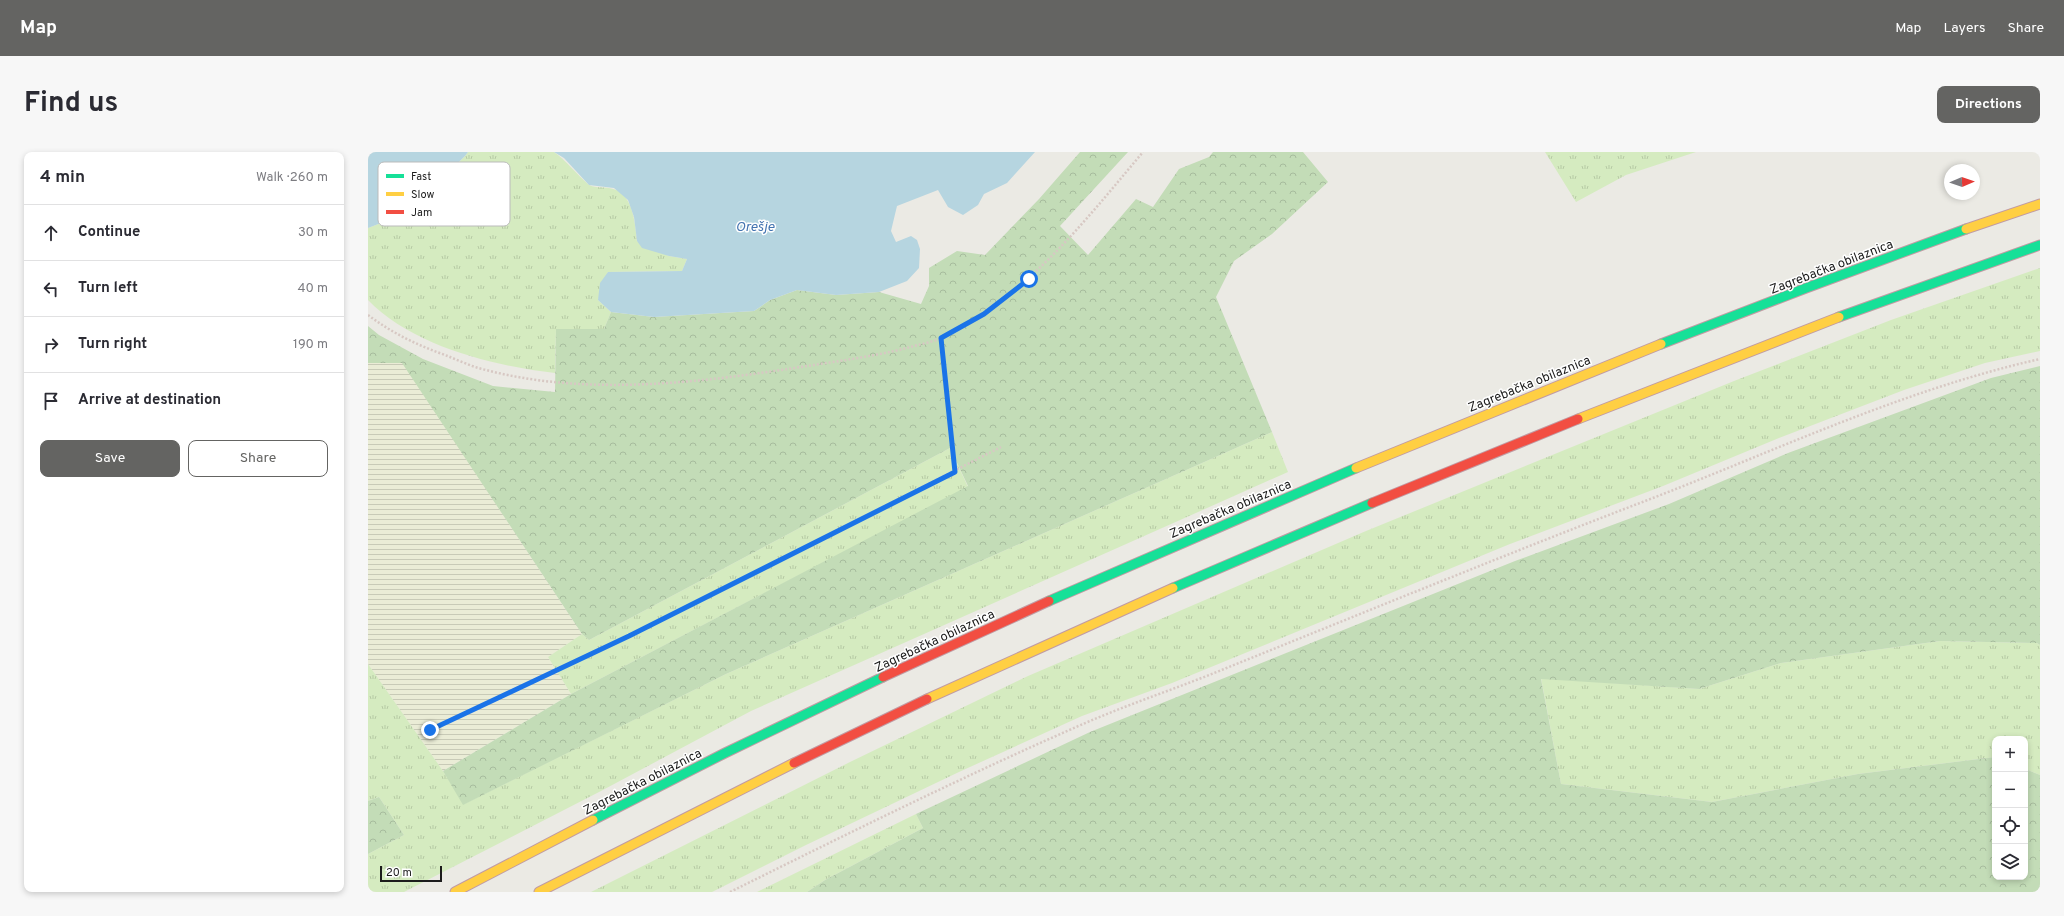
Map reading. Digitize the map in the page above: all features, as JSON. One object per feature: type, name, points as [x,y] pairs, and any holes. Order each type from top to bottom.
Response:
[{"type":"highway","name":"Zagrebačka obilaznica","points":[[455,892],[762,735],[1195,536],[1445,430],[1705,327],[1973,227],[2040,204]]},
{"type":"highway","points":[[539,892],[770,774],[891,716],[1205,573],[1459,466],[1625,400],[1894,296],[2040,245]]},
{"type":"path","points":[[368,315],[380,324],[413,343],[485,370],[539,380],[605,385],[650,385],[751,375],[895,352],[941,338],[984,314],[1029,279],[1065,245],[1143,152]]},
{"type":"path","points":[[941,338],[955,472]]},
{"type":"path","points":[[730,892],[964,778],[1086,722],[1183,686],[1512,552],[1906,398],[1988,372],[2040,359]]},
{"type":"path","points":[[430,730],[629,636],[955,472],[1001,447]]},
{"type":"green space","points":[[468,152],[554,152],[590,185],[617,190],[623,195],[628,201],[634,217],[637,241],[669,256],[687,259],[682,271],[608,272],[598,300],[611,312],[604,329],[556,329],[555,373],[531,370],[481,359],[455,351],[407,330],[386,316],[368,300],[368,228],[378,224],[378,226],[510,226],[510,162],[459,162]]},
{"type":"green space","points":[[1080,152],[1128,152],[1060,226],[1088,255],[1136,199],[1153,207],[1179,169],[1209,157],[1213,152],[1303,152],[1328,182],[1272,234],[1234,261],[1216,297],[1272,432],[726,674],[463,805],[443,771],[571,694],[968,486],[950,448],[589,640],[582,634],[402,363],[368,363],[368,326],[379,335],[423,359],[493,386],[555,392],[556,329],[604,329],[611,312],[654,317],[754,311],[770,300],[797,290],[836,295],[879,292],[921,304],[929,286],[929,268],[957,251],[985,255],[1039,199]]},
{"type":"green space","points":[[1545,152],[1696,152],[1626,175],[1576,202]]},
{"type":"green space","points":[[2040,268],[2040,351],[1985,363],[1904,390],[1779,438],[1663,486],[1510,544],[1172,683],[1082,716],[959,772],[712,892],[591,892],[850,762],[1028,676],[1366,531],[1734,381],[1891,320]]},
{"type":"green space","points":[[402,362],[582,634],[548,657],[571,694],[443,771],[368,664],[368,363]]},
{"type":"green space","points":[[2040,366],[2040,645],[2037,643],[1940,641],[1781,663],[1699,689],[1541,679],[1561,784],[1712,802],[1858,774],[1992,757],[1992,880],[2028,880],[2028,770],[2040,775],[2040,892],[807,892],[825,880],[923,828],[916,814],[1090,732],[1515,561],[1669,504],[1788,453],[1991,378]]},
{"type":"green space","points":[[1272,432],[1288,472],[751,711],[601,791],[404,892],[368,892],[368,854],[404,835],[379,797],[368,801],[368,664],[443,771],[464,804],[726,674]]},
{"type":"green space","points":[[950,448],[968,487],[571,694],[548,657],[582,634],[589,640]]},
{"type":"green space","points":[[1940,641],[2037,643],[2040,645],[2040,775],[2028,770],[2028,736],[1992,736],[1992,757],[1858,774],[1712,802],[1561,784],[1541,678],[1699,689],[1781,663]]},
{"type":"green space","points":[[379,797],[404,835],[368,854],[368,801]]},
{"type":"green space","points":[[916,814],[923,828],[825,880],[807,892],[757,892]]},
{"type":"water","points":[[368,152],[468,152],[459,162],[378,162],[378,224],[368,228]]},
{"type":"water","name":"Orešje","points":[[554,152],[1035,152],[1007,183],[984,194],[978,205],[963,215],[948,207],[938,190],[897,206],[891,231],[896,242],[911,236],[917,240],[920,249],[919,268],[907,281],[879,292],[836,295],[797,290],[770,300],[754,311],[654,317],[611,312],[598,300],[600,283],[608,272],[682,271],[687,259],[669,256],[642,248],[637,241],[634,217],[628,200],[614,188],[589,185],[564,158]]},
{"type":"traffic: fast","points":[[1661,344],[1806,288],[1966,229]]},
{"type":"traffic: fast","points":[[1839,317],[2040,245]]},
{"type":"traffic: fast","points":[[1049,601],[1356,468]]},
{"type":"traffic: fast","points":[[1173,588],[1372,503]]},
{"type":"traffic: fast","points":[[593,820],[725,753],[883,677]]},
{"type":"traffic: slow","points":[[1966,229],[2040,204]]},
{"type":"traffic: slow","points":[[1578,419],[1839,317]]},
{"type":"traffic: slow","points":[[1356,468],[1661,344]]},
{"type":"traffic: slow","points":[[927,699],[1173,588]]},
{"type":"traffic: slow","points":[[539,892],[794,763]]},
{"type":"traffic: slow","points":[[455,892],[593,820]]},
{"type":"traffic: jam","points":[[1372,503],[1578,419]]},
{"type":"traffic: jam","points":[[883,677],[1049,601]]},
{"type":"traffic: jam","points":[[794,763],[927,699]]},
{"type":"route","points":[[430,730],[629,636],[955,472],[941,338],[984,314],[1029,279]]}]
